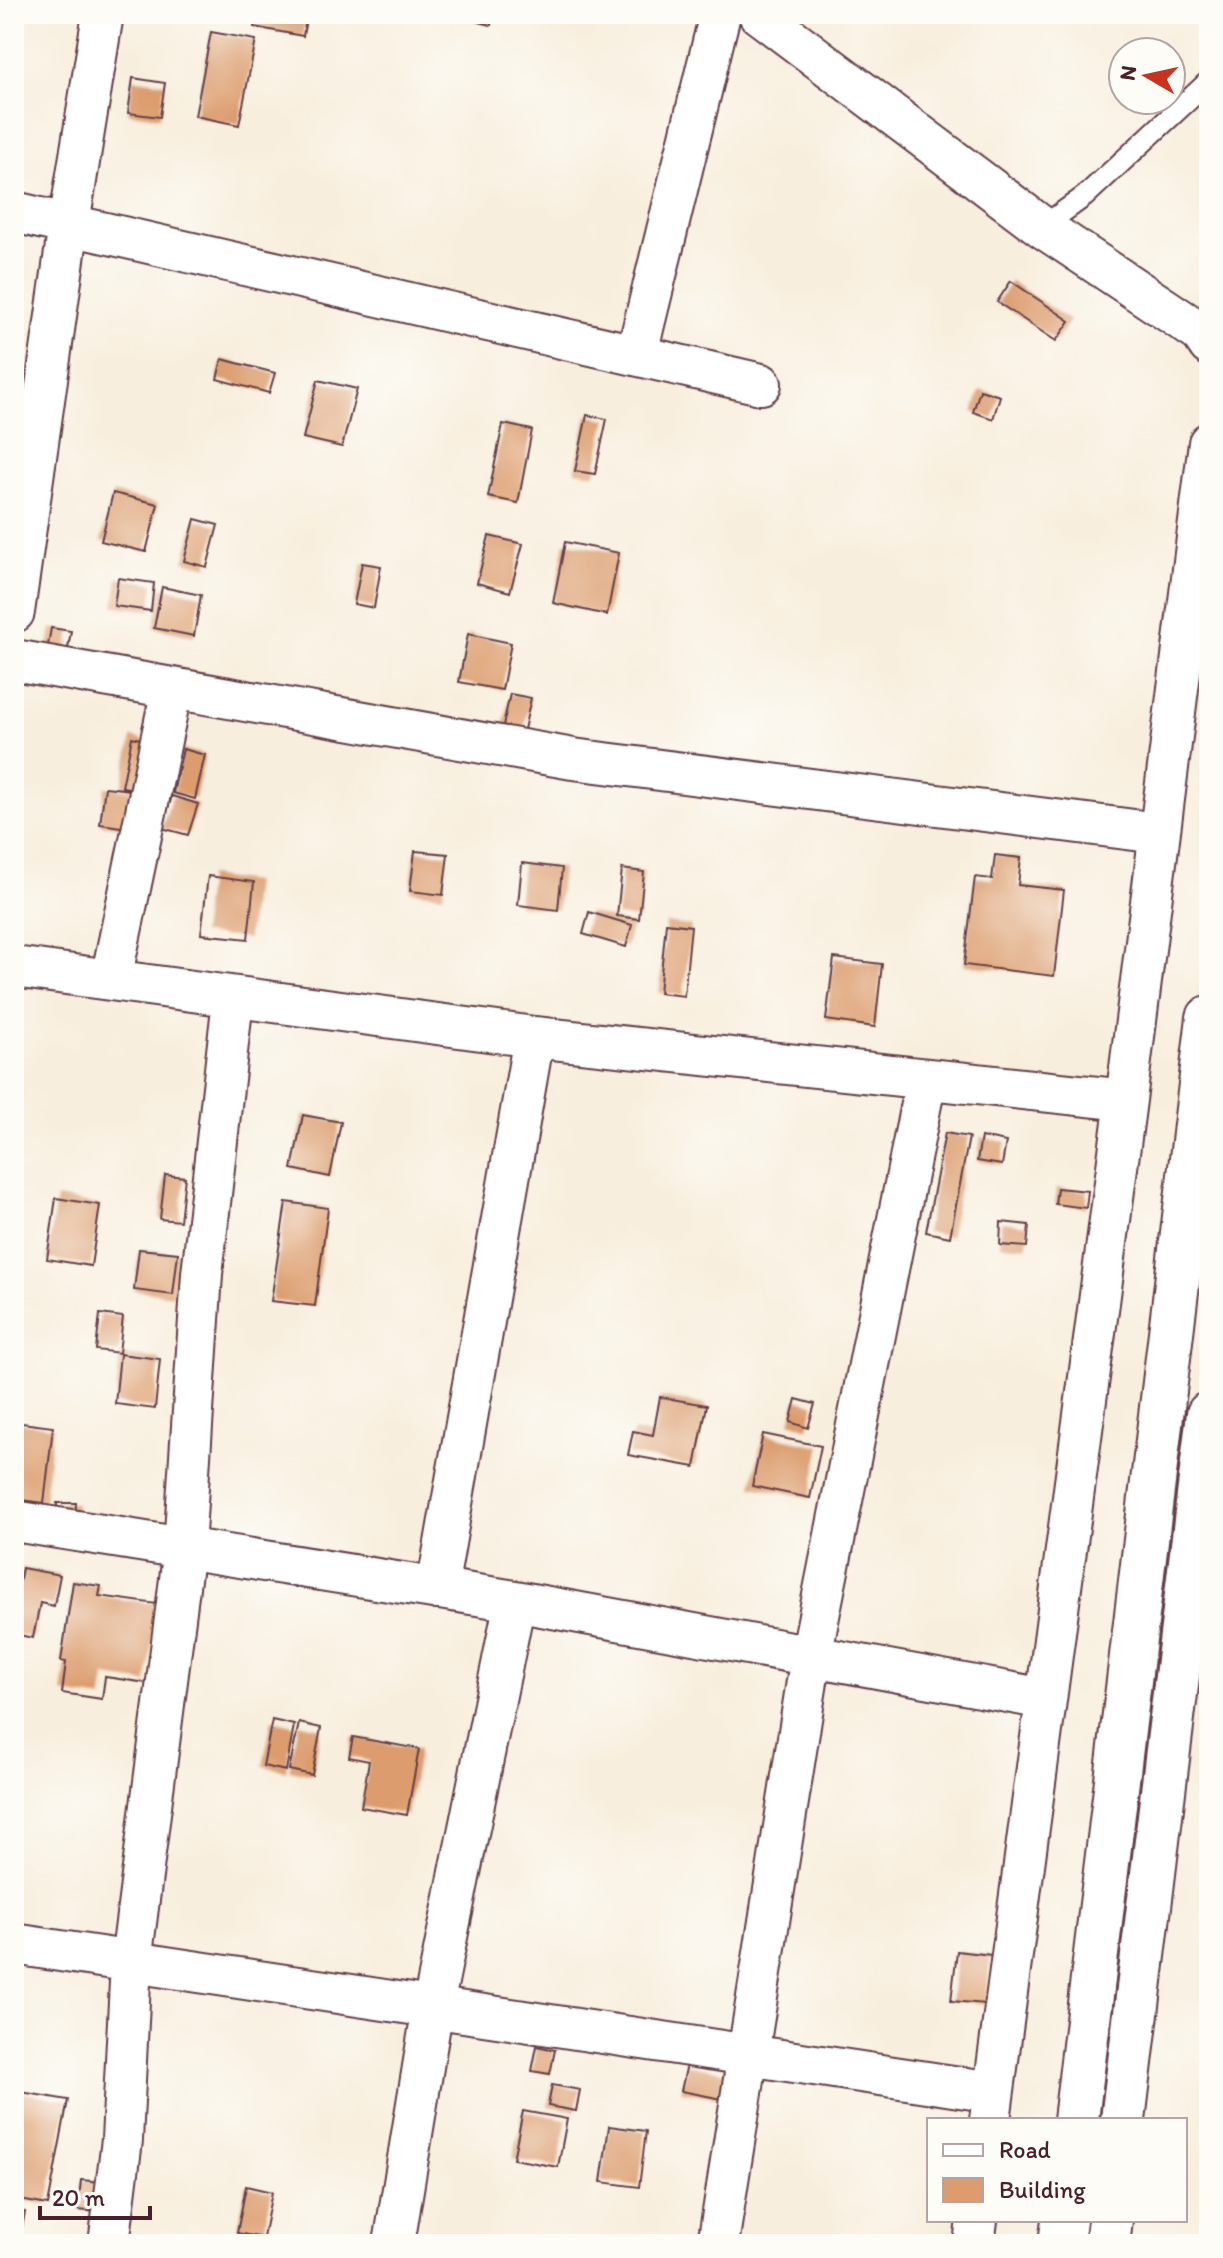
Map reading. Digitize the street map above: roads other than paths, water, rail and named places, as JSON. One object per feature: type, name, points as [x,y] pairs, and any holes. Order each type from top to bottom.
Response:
[{"type":"highway","points":[[1076,2118],[1209,1018]]},
{"type":"highway","points":[[1123,2118],[1209,1414]]},
{"type":"highway","points":[[1061,2244],[1064,2222]]},
{"type":"highway","points":[[1107,2244],[1110,2222]]},
{"type":"street","points":[[14,612],[69,224],[103,14]]},
{"type":"street","points":[[637,353],[720,14]]},
{"type":"street","points":[[759,14],[1042,227],[1201,333],[1209,345]]},
{"type":"street","points":[[14,212],[761,384]]},
{"type":"street","points":[[14,1944],[747,2053],[991,2106],[1126,1100],[1209,443]]},
{"type":"street","points":[[14,660],[573,759],[1158,833]]},
{"type":"street","points":[[111,979],[172,688]]},
{"type":"street","points":[[14,967],[233,999],[534,1037],[1126,1100]]},
{"type":"street","points":[[109,2244],[122,2140],[131,1962],[184,1548],[202,1274],[233,999]]},
{"type":"street","points":[[437,1589],[534,1037]]},
{"type":"street","points":[[718,2244],[811,1656],[926,1079]]},
{"type":"street","points":[[14,1521],[515,1601],[1045,1699]]},
{"type":"street","points":[[394,2244],[433,2006],[515,1601]]},
{"type":"street","points":[[974,2244],[977,2222]]},
{"type":"lane","points":[[1042,227],[1085,196],[1209,81]]}]
